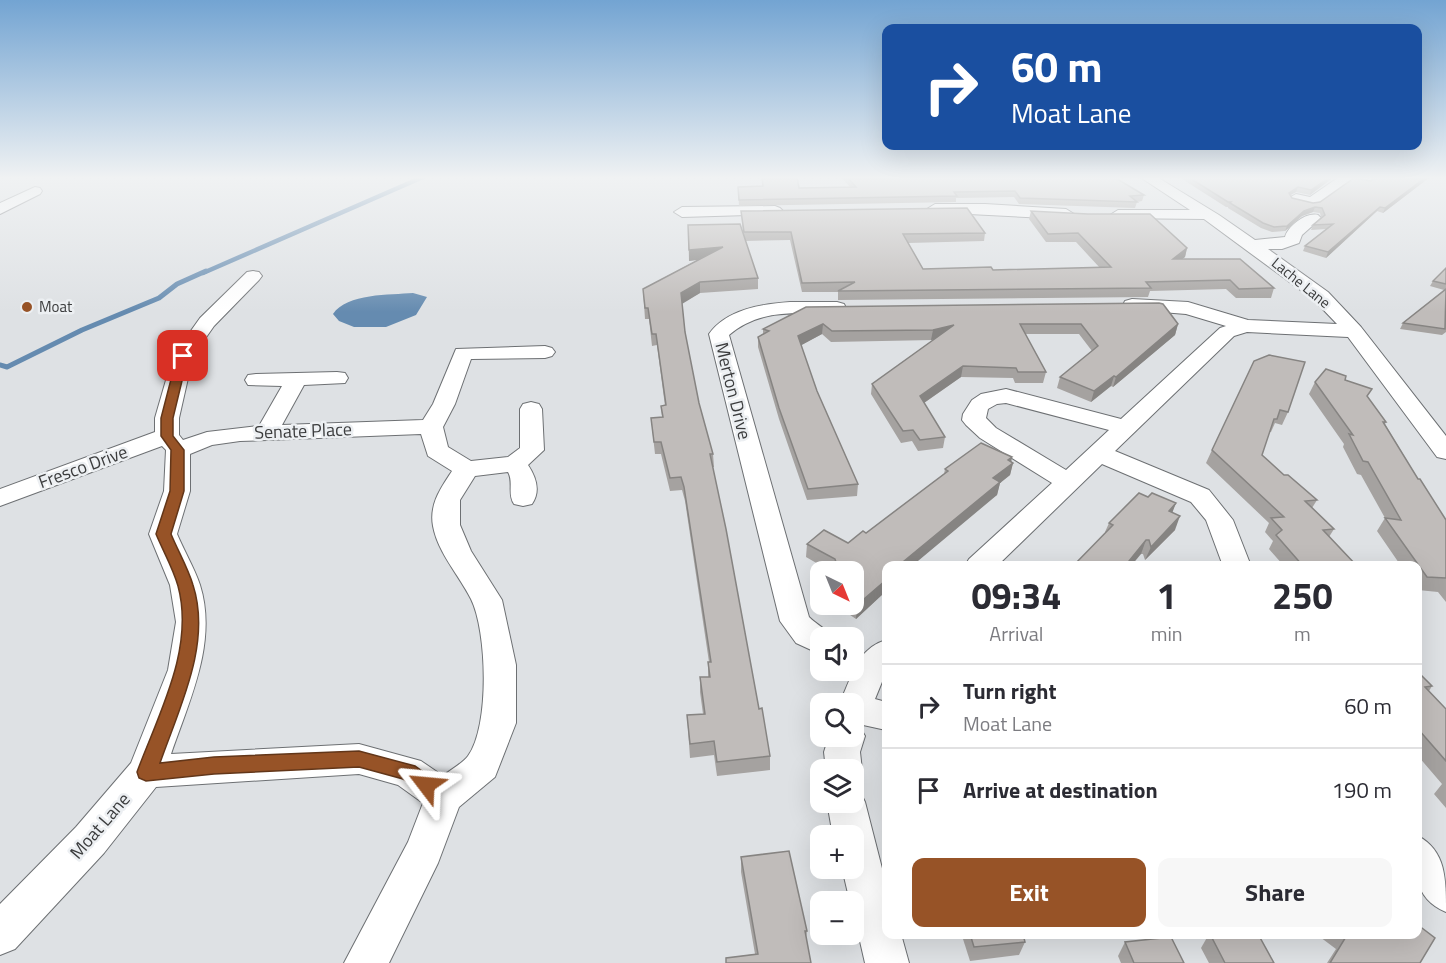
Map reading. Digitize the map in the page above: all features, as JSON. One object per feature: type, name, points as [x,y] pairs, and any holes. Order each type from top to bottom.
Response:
[{"type":"street","name":"Lache Lane","points":[[1218,222],[1321,296],[1434,419],[1446,452]]},
{"type":"street","points":[[1251,245],[1281,244],[1293,240],[1294,233],[1307,222]]},
{"type":"street","name":"Moat Lane","points":[[0,934],[90,840],[146,772],[184,670],[191,622],[185,585],[164,534],[177,491],[167,418],[183,356],[207,322],[253,276]]},
{"type":"street","points":[[1109,305],[1188,308],[1246,326],[1354,331]]},
{"type":"street","name":"Merton Drive","points":[[810,637],[795,621],[719,334],[727,326],[756,311],[861,308]]},
{"type":"street","points":[[984,561],[1227,332],[1246,326]]},
{"type":"street","points":[[531,409],[532,450],[515,464],[466,469],[437,451],[431,427],[444,404],[463,353],[545,352]]},
{"type":"street","points":[[256,380],[337,378]]},
{"type":"street","points":[[267,432],[297,379]]},
{"type":"street","points":[[1068,482],[988,433],[974,420],[974,413],[979,404],[992,397],[1006,396],[1125,427]]},
{"type":"street","name":"Senate Place","points":[[172,443],[267,432],[431,427]]},
{"type":"street","name":"Fresco Drive","points":[[0,498],[172,443]]},
{"type":"street","points":[[1098,453],[1200,496],[1214,508],[1222,520],[1235,561]]},
{"type":"street","points":[[515,464],[525,478],[523,498]]},
{"type":"street","points":[[366,963],[424,849],[444,797],[482,766],[499,723],[500,665],[487,600],[457,552],[446,525],[447,500],[466,469]]},
{"type":"street","points":[[859,693],[870,660]]},
{"type":"street","points":[[864,710],[882,715]]},
{"type":"street","points":[[146,772],[214,766],[359,759],[408,772],[444,797]]},
{"type":"street","points":[[1422,860],[1446,892]]},
{"type":"street","points":[[864,878],[887,963]]},
{"type":"water","points":[[413,293],[427,297],[416,315],[386,327],[354,327],[339,321],[333,314],[348,302],[358,299]]},
{"type":"building","points":[[743,222],[977,222],[985,233],[903,234],[923,269],[991,267],[993,270],[1111,267],[1078,233],[1048,234],[1039,222],[1159,222],[1187,248],[1173,259],[1240,259],[1274,288],[1239,289],[1230,280],[1146,282],[1151,288],[838,291],[855,282],[802,283],[791,232],[744,232]]},
{"type":"building","points":[[1261,222],[1292,222],[1287,226],[1274,227]]},
{"type":"building","points":[[1317,222],[1363,222],[1328,252],[1305,246],[1333,224],[1313,225]]},
{"type":"building","points":[[740,224],[758,278],[700,282],[681,293],[685,332],[699,403],[713,454],[710,454],[770,756],[717,762],[714,741],[690,744],[687,715],[705,714],[700,677],[710,677],[708,662],[711,662],[684,487],[681,477],[670,478],[661,442],[654,442],[651,418],[663,417],[661,406],[666,405],[656,334],[652,334],[643,289],[723,247],[689,250],[688,225]]},
{"type":"building","points":[[1446,268],[1446,284],[1433,281]]},
{"type":"building","points":[[1446,289],[1445,329],[1403,323]]},
{"type":"building","points":[[1163,304],[1178,324],[1116,377],[1114,376],[1094,391],[1060,377],[1098,346],[1081,324],[1020,324],[1046,372],[1018,372],[1016,368],[963,366],[920,396],[945,437],[920,440],[913,430],[903,431],[872,384],[954,325],[933,330],[832,331],[823,324],[798,336],[817,391],[858,484],[808,489],[779,408],[758,337],[769,331],[763,329],[806,307]]},
{"type":"building","points":[[1269,355],[1305,362],[1288,412],[1280,410],[1277,419],[1274,419],[1262,455],[1317,500],[1305,501],[1334,529],[1323,530],[1352,561],[1299,561],[1276,535],[1282,530],[1271,518],[1284,517],[1212,450],[1254,361]]},
{"type":"building","points":[[1326,369],[1346,376],[1345,380],[1372,389],[1367,396],[1386,422],[1383,422],[1446,520],[1446,578],[1427,577],[1422,570],[1422,561],[1416,561],[1385,518],[1401,520],[1368,462],[1363,461],[1349,434],[1353,435],[1315,382]]},
{"type":"building","points":[[981,443],[1012,457],[1008,460],[1013,463],[993,478],[1000,482],[904,561],[882,561],[882,583],[864,599],[864,561],[836,561],[807,544],[824,530],[848,543],[863,531],[866,533],[948,471],[945,469]]},
{"type":"building","points":[[1139,493],[1148,497],[1152,493],[1176,503],[1169,511],[1180,516],[1151,547],[1149,540],[1146,540],[1129,561],[1078,561],[1113,525],[1109,523]]},
{"type":"building","points":[[1422,676],[1432,686],[1425,687],[1446,709],[1446,761],[1422,734]]},
{"type":"building","points":[[789,851],[807,931],[805,931],[811,963],[726,963],[726,958],[758,954],[741,857]]},
{"type":"building","points":[[1422,928],[1435,938],[1420,963],[1330,963],[1345,939],[1422,939]]},
{"type":"building","points":[[972,939],[1024,939],[1025,942],[974,947]]},
{"type":"building","points":[[1172,939],[1184,963],[1134,963],[1125,942]]},
{"type":"building","points":[[1213,939],[1261,939],[1274,963],[1225,963]]},
{"type":"waterway","points":[[203,273],[320,222]]},
{"type":"waterway","points":[[0,365],[7,367],[82,330],[159,298],[177,284],[206,271]]},
{"type":"place","name":"Moat","points":[[27,307]]},
{"type":"route","points":[[183,356],[167,418],[167,436],[178,450],[177,491],[164,534],[185,585],[191,622],[184,670],[146,772],[214,766],[359,759],[408,772],[426,785]]}]
